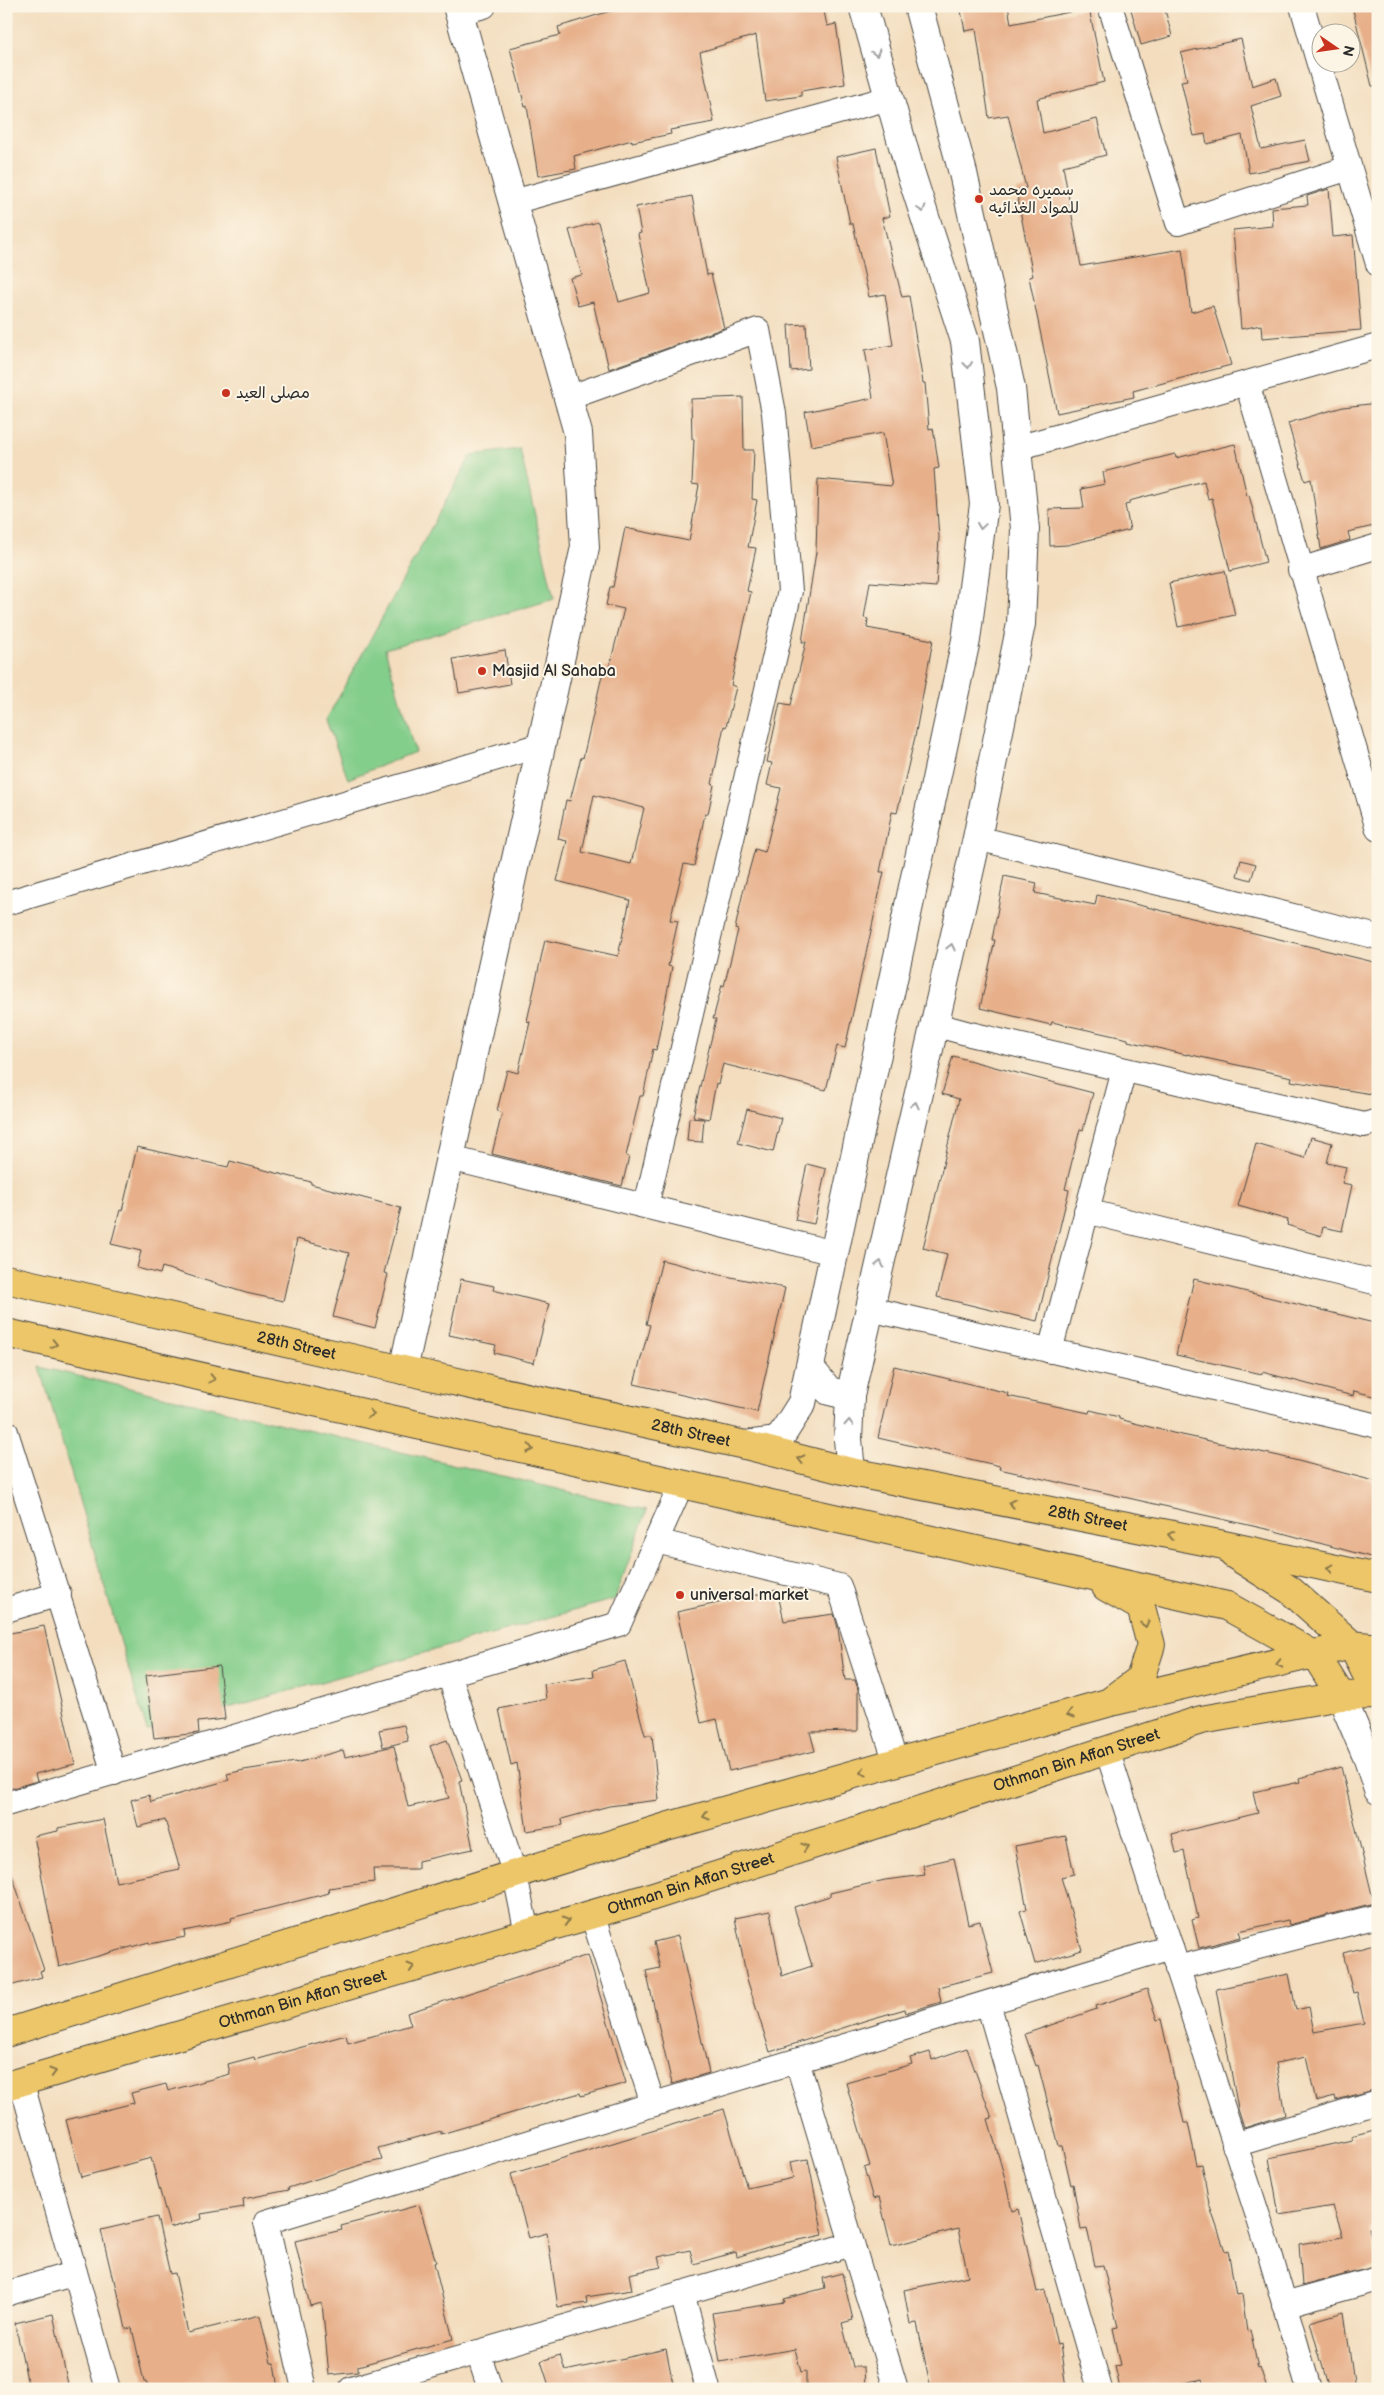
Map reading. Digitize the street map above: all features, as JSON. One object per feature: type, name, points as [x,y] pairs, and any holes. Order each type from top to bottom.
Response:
[{"type":"main road","name":"28th Street","points":[[6,1279],[402,1370],[745,1445],[851,1472],[1219,1544],[1378,1578]]},
{"type":"main road","points":[[6,1333],[1227,1606],[1316,1656],[1340,1696]]},
{"type":"main road","points":[[1219,1544],[1290,1590],[1365,1646],[1377,1696]]},
{"type":"main road","points":[[1084,1574],[1141,1607],[1151,1645],[1140,1679],[1107,1703]]},
{"type":"main road","points":[[6,2033],[666,1827],[1107,1703],[1365,1646]]},
{"type":"main road","name":"Othman Bin Affan Street","points":[[13,2084],[592,1914],[1201,1720],[1340,1696],[1377,1696]]},
{"type":"street","points":[[745,1445],[778,1441],[802,1403],[966,640],[984,504],[965,341],[911,174],[863,6]]},
{"type":"street","points":[[851,1472],[848,1439],[850,1396],[933,1024],[977,838],[1021,624],[1025,529],[1011,388],[965,182],[937,71],[918,6]]},
{"type":"street","points":[[1110,6],[1178,223],[1350,168]]},
{"type":"street","points":[[1302,6],[1378,264]]},
{"type":"street","points":[[402,1370],[585,547],[578,433],[513,202],[467,9]]},
{"type":"street","points":[[513,202],[889,98]]},
{"type":"street","points":[[568,398],[758,330],[774,413],[790,591],[646,1206]]},
{"type":"street","points":[[1017,448],[1378,346]]},
{"type":"street","points":[[1247,383],[1300,570],[1378,829]]},
{"type":"street","points":[[1300,570],[1378,546]]},
{"type":"street","points":[[6,903],[541,745]]},
{"type":"street","points":[[977,838],[1378,937]]},
{"type":"street","points":[[933,1024],[1364,1125],[1378,1121]]},
{"type":"street","points":[[1050,1351],[1124,1070]]},
{"type":"street","points":[[450,1158],[834,1253]]},
{"type":"street","points":[[1086,1211],[1378,1283]]},
{"type":"street","points":[[870,1309],[1378,1426]]},
{"type":"street","points":[[810,1368],[829,1391],[850,1396]]},
{"type":"street","points":[[6,1432],[59,1594],[114,1773]]},
{"type":"street","points":[[6,1804],[619,1624],[682,1483]]},
{"type":"street","points":[[656,1541],[839,1586],[896,1763]]},
{"type":"street","points":[[6,1610],[59,1594]]},
{"type":"street","points":[[449,1674],[515,1875],[527,1933]]},
{"type":"street","points":[[1340,1696],[1368,1759],[1378,1790]]},
{"type":"street","points":[[1107,1750],[1266,2241],[1309,2389]]},
{"type":"street","points":[[592,1914],[653,2104]]},
{"type":"street","points":[[304,2389],[266,2222],[988,2003],[1174,1958],[1378,1916]]},
{"type":"street","points":[[988,2003],[1100,2389]]},
{"type":"street","points":[[797,2060],[896,2389]]},
{"type":"street","points":[[13,2084],[75,2273],[108,2389]]},
{"type":"street","points":[[1234,2145],[1378,2102]]},
{"type":"street","points":[[351,2389],[852,2244]]},
{"type":"street","points":[[6,2294],[75,2273]]},
{"type":"street","points":[[1284,2305],[1378,2278]]},
{"type":"street","points":[[682,2293],[708,2389]]},
{"type":"street","points":[[478,2352],[490,2389]]},
{"type":"green space","points":[[520,449],[554,599],[385,649],[415,752],[348,779],[326,720],[471,455]]},
{"type":"green space","points":[[40,1367],[647,1510],[615,1599],[147,1731]]},
{"type":"building","points":[[649,6],[823,6],[827,26],[836,24],[845,84],[801,91],[801,96],[765,101],[756,35],[700,52],[714,122],[670,130],[671,134],[632,142],[632,140],[574,156],[576,169],[538,176],[527,106],[525,107],[510,48],[560,35],[558,27],[607,12]]},
{"type":"building","points":[[960,6],[1008,6],[1011,24],[1089,8],[1104,82],[1037,99],[1043,133],[1097,119],[1106,155],[1063,166],[1081,266],[1182,249],[1191,312],[1213,306],[1231,365],[1133,391],[1134,397],[1057,413],[1029,277],[1033,276],[1016,190],[1026,188],[1008,115],[989,118],[976,29],[965,31]]},
{"type":"building","points":[[1130,6],[1164,6],[1172,36],[1141,45]]},
{"type":"building","points":[[1352,6],[1378,6],[1378,86],[1372,86],[1362,46],[1362,22],[1356,22]]},
{"type":"building","points":[[1241,39],[1252,86],[1276,78],[1281,96],[1251,106],[1261,149],[1305,140],[1310,161],[1249,173],[1242,135],[1207,144],[1205,134],[1194,136],[1181,81],[1187,80],[1181,53]]},
{"type":"building","points":[[876,148],[890,216],[882,218],[902,297],[909,296],[923,383],[925,383],[929,429],[933,428],[939,468],[934,469],[939,537],[936,587],[870,582],[864,618],[868,619],[867,628],[933,640],[915,737],[897,813],[892,812],[880,872],[884,872],[845,1048],[837,1046],[826,1090],[723,1064],[718,1084],[716,1083],[709,1119],[693,1116],[716,1019],[713,1019],[722,985],[724,986],[738,930],[735,929],[743,892],[755,849],[765,852],[781,788],[767,785],[772,763],[767,762],[780,703],[791,705],[806,642],[802,642],[816,552],[818,479],[892,486],[883,433],[811,446],[805,412],[873,398],[865,350],[893,345],[885,294],[869,297],[853,224],[850,224],[836,157]]},
{"type":"building","points":[[1329,189],[1333,237],[1353,235],[1361,330],[1262,338],[1261,325],[1241,329],[1233,230],[1273,226],[1272,208],[1308,205],[1307,196]]},
{"type":"building","points":[[692,196],[707,275],[711,274],[724,328],[609,369],[593,302],[578,306],[570,278],[582,275],[569,230],[598,222],[619,302],[650,293],[638,234],[641,233],[636,207]]},
{"type":"building","points":[[806,324],[809,369],[791,371],[788,325]]},
{"type":"building","points":[[743,397],[744,450],[754,450],[752,499],[757,500],[748,547],[756,548],[747,591],[751,592],[731,685],[736,687],[726,727],[724,726],[708,814],[705,814],[694,866],[684,864],[670,920],[678,921],[668,966],[672,967],[656,1050],[653,1049],[643,1096],[640,1096],[626,1156],[629,1157],[622,1186],[492,1154],[502,1113],[497,1111],[507,1070],[518,1073],[530,1022],[527,1021],[545,940],[618,956],[630,900],[557,881],[567,841],[558,839],[566,800],[570,801],[581,757],[583,758],[604,667],[609,668],[624,609],[606,605],[610,587],[613,587],[625,528],[689,541],[699,485],[692,484],[694,439],[692,439],[691,399]],"holes":[[[594,795],[644,808],[631,864],[582,852]]]},
{"type":"building","points":[[1378,403],[1378,525],[1348,532],[1350,540],[1321,549],[1311,479],[1305,481],[1288,423],[1343,407]]},
{"type":"building","points":[[1235,444],[1247,496],[1249,495],[1266,562],[1230,571],[1212,498],[1208,499],[1204,481],[1129,501],[1129,504],[1125,505],[1130,530],[1067,545],[1050,546],[1049,509],[1084,508],[1081,489],[1105,484],[1103,472],[1175,454],[1176,458]]},
{"type":"building","points":[[1225,571],[1235,615],[1178,627],[1169,583]]},
{"type":"building","name":"Masjid Al Sahaba","points":[[505,650],[510,684],[459,693],[453,659]]},
{"type":"building","points":[[1241,860],[1256,864],[1251,880],[1237,876]]},
{"type":"building","points":[[1004,876],[1037,883],[1035,893],[1095,905],[1097,895],[1378,963],[1378,1095],[1291,1081],[1292,1077],[1187,1055],[1128,1041],[1128,1039],[1052,1022],[1051,1025],[980,1008],[995,940],[992,940]]},
{"type":"building","points":[[953,1056],[1093,1093],[1083,1130],[1080,1129],[1065,1189],[1069,1190],[1037,1321],[937,1297],[947,1254],[923,1248],[959,1099],[942,1094]]},
{"type":"building","points":[[747,1109],[781,1118],[773,1152],[738,1143]]},
{"type":"building","points":[[689,1118],[704,1119],[702,1142],[687,1141]]},
{"type":"building","points":[[1311,1137],[1332,1143],[1327,1163],[1346,1167],[1342,1183],[1352,1185],[1342,1231],[1323,1227],[1321,1236],[1287,1225],[1288,1220],[1238,1206],[1256,1144],[1305,1158]]},
{"type":"building","points":[[137,1147],[228,1167],[230,1161],[401,1208],[384,1273],[388,1274],[375,1328],[333,1317],[349,1253],[297,1239],[283,1301],[246,1293],[162,1267],[160,1274],[137,1268],[141,1251],[111,1244],[120,1210],[122,1211]]},
{"type":"building","points":[[807,1164],[826,1169],[814,1224],[795,1220]]},
{"type":"building","points":[[662,1260],[716,1274],[785,1288],[757,1412],[634,1384],[650,1325],[646,1324]]},
{"type":"building","points":[[461,1279],[494,1286],[493,1290],[549,1304],[534,1363],[494,1353],[496,1345],[449,1335]]},
{"type":"building","points":[[1194,1279],[1378,1324],[1378,1397],[1354,1391],[1353,1396],[1262,1372],[1262,1374],[1176,1355]]},
{"type":"building","points":[[894,1366],[1008,1393],[1007,1396],[1089,1413],[1090,1410],[1173,1433],[1279,1456],[1378,1482],[1378,1559],[1275,1531],[999,1469],[1000,1466],[878,1438]]},
{"type":"building","points":[[777,1590],[784,1621],[834,1614],[838,1628],[845,1680],[855,1680],[858,1689],[858,1731],[810,1732],[815,1751],[729,1771],[717,1719],[701,1723],[677,1612]]},
{"type":"building","points":[[44,1626],[75,1764],[35,1774],[37,1781],[6,1790],[6,1634]]},
{"type":"building","points":[[625,1661],[645,1735],[652,1735],[659,1800],[609,1806],[562,1819],[563,1825],[527,1831],[517,1763],[511,1765],[499,1709],[546,1699],[544,1684],[594,1676],[593,1670]]},
{"type":"building","points":[[219,1666],[225,1719],[198,1722],[199,1733],[154,1738],[146,1675]]},
{"type":"building","points":[[404,1725],[408,1741],[383,1747],[379,1730]]},
{"type":"building","points":[[447,1740],[462,1780],[459,1781],[473,1849],[418,1861],[418,1869],[373,1869],[374,1882],[328,1888],[329,1893],[231,1918],[232,1921],[184,1931],[185,1937],[150,1944],[149,1942],[59,1967],[34,1836],[58,1831],[58,1828],[103,1819],[116,1882],[180,1869],[165,1820],[138,1827],[131,1800],[149,1795],[151,1802],[229,1780],[227,1774],[244,1770],[296,1763],[343,1750],[345,1757],[394,1746],[408,1807],[449,1798],[430,1746]]},
{"type":"building","points":[[1341,1767],[1374,1903],[1289,1925],[1288,1920],[1239,1931],[1241,1937],[1199,1948],[1192,1920],[1198,1918],[1184,1851],[1176,1853],[1172,1834],[1258,1813],[1253,1792],[1300,1782],[1299,1778]]},
{"type":"building","points":[[1066,1836],[1074,1874],[1061,1877],[1082,1950],[1035,1964],[1020,1911],[1027,1909],[1015,1846]]},
{"type":"building","points":[[954,1858],[968,1924],[980,1921],[993,1973],[938,1987],[941,2002],[906,2013],[905,2009],[867,2020],[770,2052],[747,1979],[735,1918],[770,1911],[782,1976],[812,1966],[794,1907],[830,1896],[830,1893],[885,1880],[925,1875],[923,1865]]},
{"type":"building","points":[[6,1866],[9,1866],[44,1970],[40,1971],[42,1977],[6,1987]]},
{"type":"building","points":[[678,1936],[709,2073],[672,2084],[646,1971],[660,1968],[654,1942]]},
{"type":"building","points":[[1378,1944],[1378,2089],[1336,2100],[1335,2096],[1316,2101],[1306,2057],[1276,2063],[1285,2115],[1244,2128],[1238,2109],[1216,1989],[1289,1974],[1296,2010],[1309,2007],[1314,2032],[1364,2023],[1357,1992],[1353,1993],[1343,1953]]},
{"type":"building","points":[[588,1955],[626,2083],[581,2096],[580,2093],[441,2134],[441,2131],[378,2148],[382,2160],[288,2188],[289,2190],[243,2199],[244,2207],[201,2214],[202,2219],[170,2228],[151,2158],[81,2177],[66,2120],[134,2103],[131,2093],[166,2084],[168,2091],[230,2074],[228,2064],[254,2057],[255,2060],[346,2035],[348,2043],[411,2025],[407,2013]]},
{"type":"building","points":[[1147,1989],[1157,2020],[1161,2019],[1184,2123],[1188,2123],[1197,2165],[1202,2164],[1209,2204],[1225,2251],[1228,2250],[1236,2295],[1242,2294],[1247,2331],[1250,2330],[1258,2368],[1260,2367],[1267,2389],[1206,2389],[1203,2379],[1153,2389],[1120,2389],[1115,2366],[1121,2365],[1113,2328],[1118,2327],[1103,2265],[1095,2266],[1087,2228],[1081,2229],[1073,2184],[1071,2185],[1062,2146],[1059,2146],[1038,2065],[1036,2066],[1025,2034],[1097,2009],[1096,2006]]},
{"type":"building","points":[[967,2048],[992,2118],[988,2119],[1012,2211],[1018,2209],[1037,2292],[1045,2290],[1057,2345],[1060,2344],[1066,2389],[1042,2389],[1041,2384],[1027,2389],[931,2389],[917,2323],[910,2324],[904,2290],[968,2276],[958,2229],[891,2246],[879,2197],[873,2199],[864,2168],[870,2166],[846,2083],[912,2064],[910,2058],[930,2052],[932,2060]]},
{"type":"building","points":[[724,2109],[747,2188],[793,2178],[790,2162],[808,2159],[823,2235],[771,2246],[737,2257],[736,2252],[694,2264],[690,2250],[658,2257],[661,2267],[629,2274],[632,2290],[586,2297],[587,2303],[558,2307],[547,2233],[529,2238],[511,2174]]},
{"type":"building","points":[[1378,2129],[1378,2225],[1369,2228],[1378,2266],[1302,2286],[1299,2244],[1343,2237],[1333,2206],[1279,2215],[1269,2158],[1352,2140],[1351,2136]]},
{"type":"building","points":[[419,2205],[436,2262],[434,2263],[453,2339],[358,2366],[358,2372],[329,2375],[322,2303],[310,2306],[295,2241],[342,2230],[341,2226]]},
{"type":"building","points":[[157,2217],[170,2274],[175,2273],[188,2333],[260,2315],[271,2363],[274,2363],[278,2389],[149,2389],[146,2382],[144,2382],[132,2328],[126,2329],[101,2230]]},
{"type":"building","points":[[842,2273],[853,2320],[842,2323],[853,2367],[864,2367],[865,2389],[806,2389],[806,2371],[801,2372],[795,2349],[720,2362],[712,2313],[785,2302],[784,2299],[825,2288],[823,2278]]},
{"type":"building","points":[[1344,2312],[1355,2389],[1329,2389],[1310,2322]]},
{"type":"building","points":[[53,2314],[69,2389],[29,2389],[15,2323]]},
{"type":"building","points":[[666,2349],[674,2389],[550,2389],[541,2361],[560,2355],[565,2371]]},
{"type":"place","name":"سميره محمد للمواد الغذائيه","points":[[979,199]]},
{"type":"place","name":"مصلى العيد","points":[[226,393]]},
{"type":"place","name":"Masjid Al Sahaba","points":[[482,671]]},
{"type":"place","name":"universal market","points":[[680,1595]]}]
